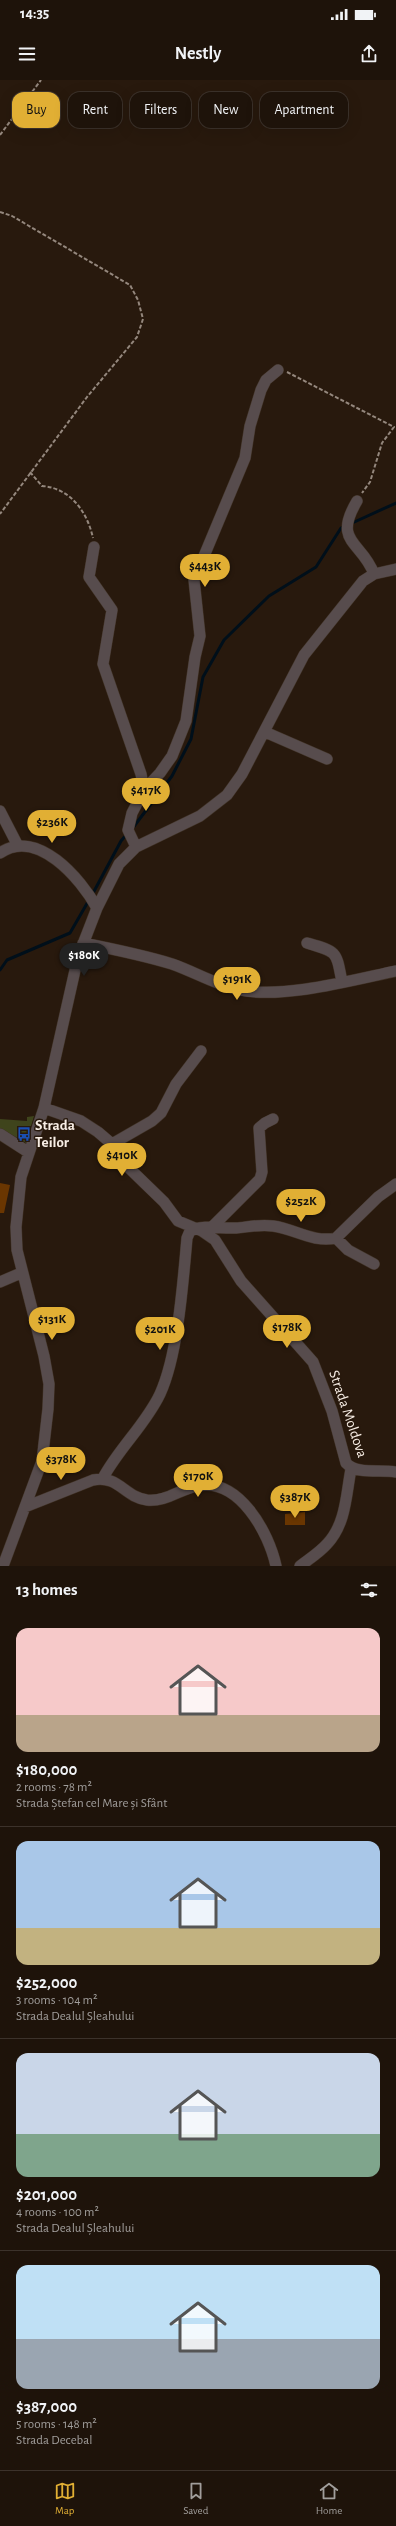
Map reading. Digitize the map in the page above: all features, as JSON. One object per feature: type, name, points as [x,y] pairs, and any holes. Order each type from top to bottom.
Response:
[{"type":"street","points":[[3,1562],[42,1461],[47,1435],[49,1384],[44,1356],[21,1273],[16,1227],[21,1178],[28,1152],[44,1108],[72,977],[83,943],[93,901],[119,864],[132,838],[132,813],[144,790],[167,764],[182,735],[200,636],[194,580],[245,458],[250,426],[261,390],[266,380],[278,370]]},
{"type":"street","points":[[358,501],[348,517],[348,532],[353,544],[369,561],[374,574]]},
{"type":"street","points":[[94,547],[89,577],[112,610],[103,664],[141,774],[144,790]]},
{"type":"street","points":[[132,838],[200,816],[223,799],[242,774],[304,656],[353,591],[374,574],[396,569]]},
{"type":"street","points":[[265,732],[327,758]]},
{"type":"street","points":[[0,811],[18,846]]},
{"type":"street","points":[[0,853],[18,846],[28,847],[52,857],[72,873],[93,901]]},
{"type":"street","points":[[83,943],[172,965],[241,990],[264,992],[285,991],[342,982],[396,971]]},
{"type":"street","points":[[307,943],[330,949],[334,953],[338,958],[342,982]]},
{"type":"street","points":[[112,1144],[152,1121],[161,1112],[176,1084],[201,1051]]},
{"type":"street","name":"Strada Moldova","points":[[44,1108],[81,1120],[112,1144],[130,1169],[160,1199],[178,1222],[209,1235],[215,1240],[241,1281],[313,1362],[332,1411],[346,1463],[352,1469],[396,1472]]},
{"type":"street","points":[[212,1227],[260,1179],[262,1172],[260,1128],[265,1123],[273,1119]]},
{"type":"street","points":[[0,1134],[28,1152]]},
{"type":"street","points":[[103,1478],[151,1408],[164,1384],[169,1368],[180,1302],[187,1238],[190,1231],[212,1227],[226,1228],[274,1226],[318,1239],[336,1238],[378,1197],[396,1184]]},
{"type":"street","points":[[336,1238],[348,1250],[374,1264]]},
{"type":"street","points":[[1,1281],[21,1273]]},
{"type":"street","points":[[300,1566],[326,1546],[338,1528],[346,1505],[352,1469]]},
{"type":"street","points":[[25,1507],[92,1480],[103,1478],[114,1480],[131,1494],[152,1500],[164,1499],[198,1486],[222,1490],[244,1504],[254,1514],[269,1543],[276,1566]]},
{"type":"path","points":[[0,135],[41,80]]},
{"type":"path","points":[[0,212],[12,216],[130,285],[138,300],[143,319],[138,336],[87,397],[0,514]]},
{"type":"path","points":[[278,370],[292,374],[394,427],[382,443],[370,482],[358,501]]},
{"type":"path","points":[[30,472],[42,486],[53,487],[67,494],[80,508],[93,536],[94,547]]},
{"type":"green space","points":[[34,1116],[26,1143],[0,1128],[0,1119],[27,1121],[27,1117]]},
{"type":"building","points":[[0,1183],[10,1185],[4,1213],[0,1213]]},
{"type":"building","points":[[305,1512],[305,1525],[285,1525],[285,1514]]},
{"type":"waterway","points":[[350,524],[396,503]]},
{"type":"waterway","points":[[132,829],[172,776],[191,739],[203,677],[224,640],[269,596],[316,567],[341,528],[345,526]]},
{"type":"waterway","points":[[92,895],[121,841],[127,834]]},
{"type":"waterway","points":[[0,970],[7,960],[70,933],[89,900]]},
{"type":"place","name":"Strada Teilor","points":[[24,1134]]}]
